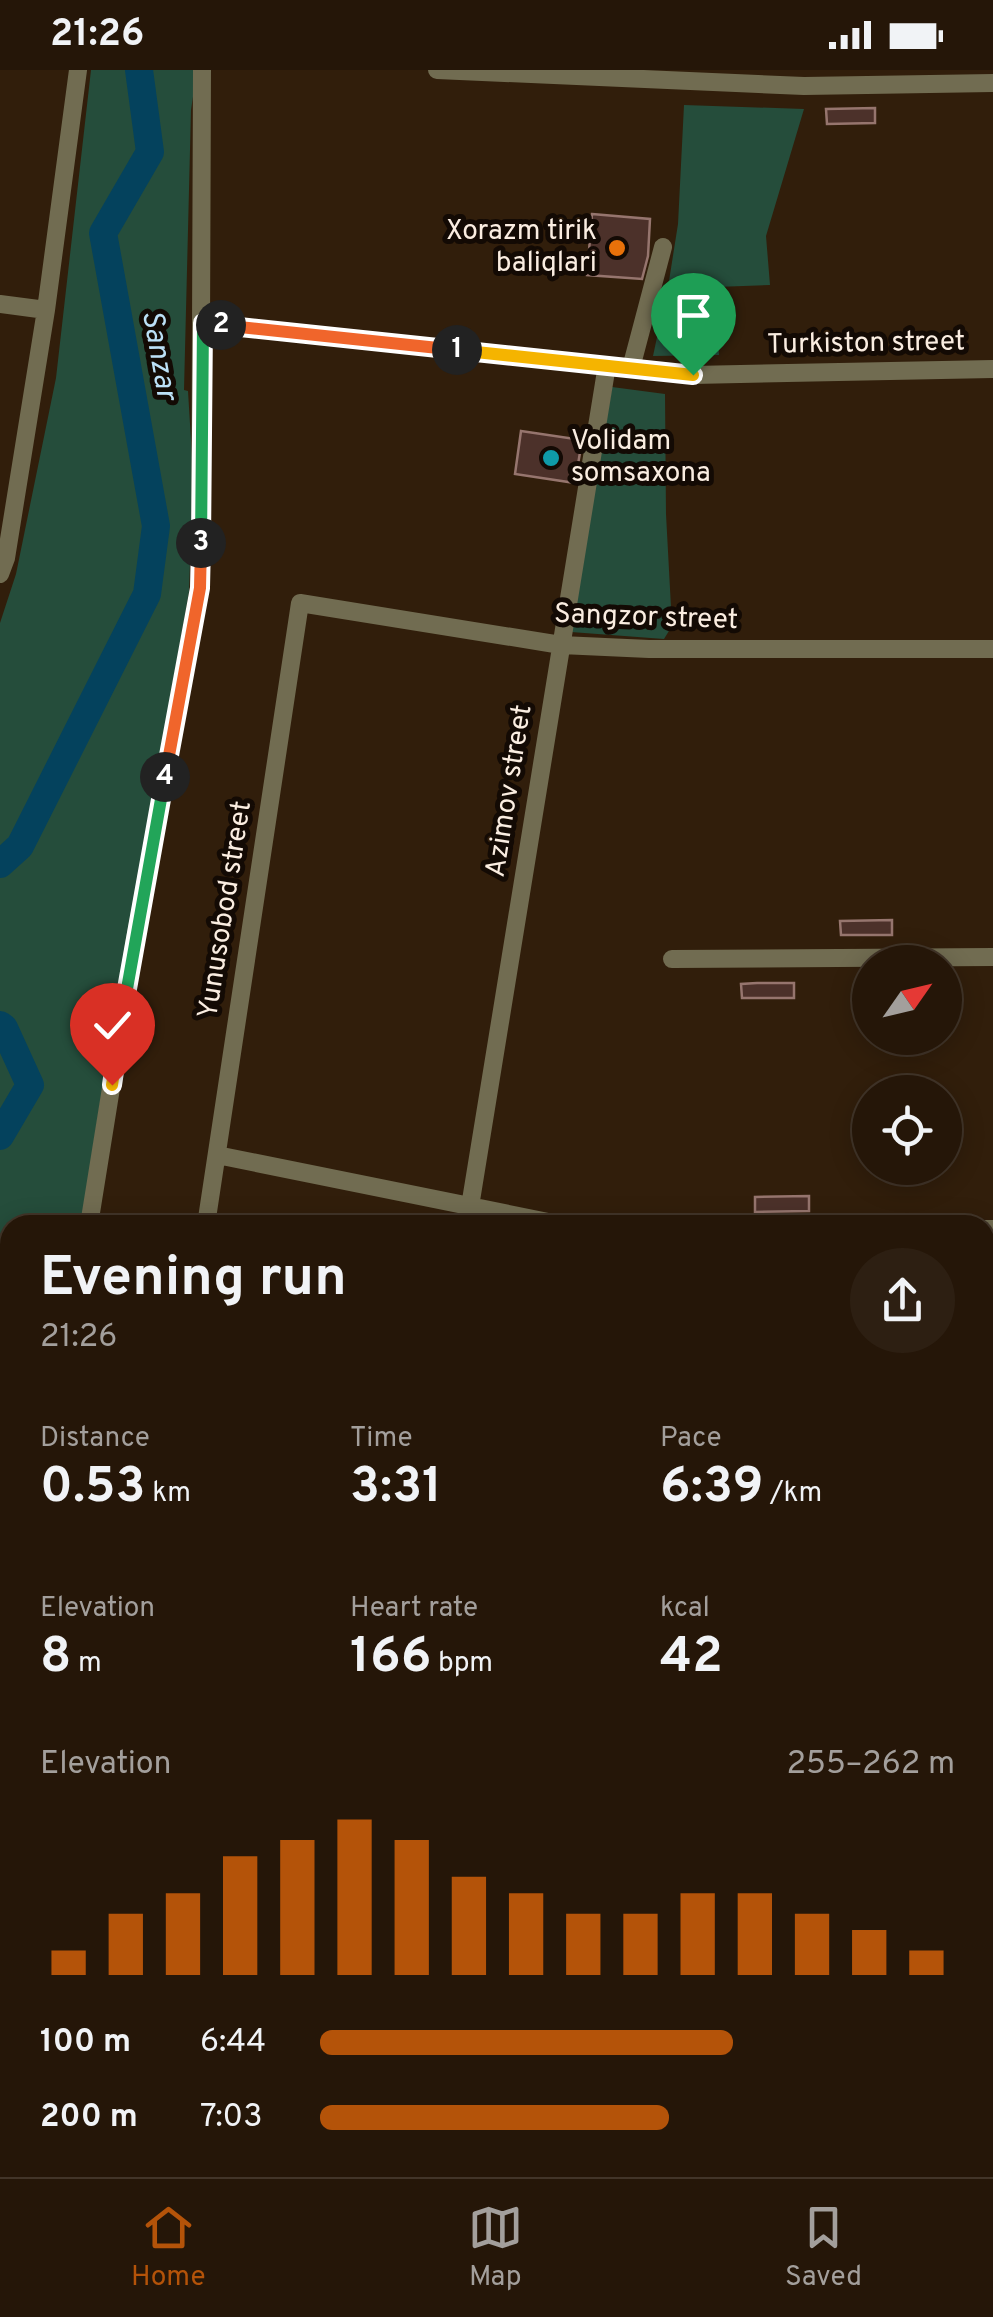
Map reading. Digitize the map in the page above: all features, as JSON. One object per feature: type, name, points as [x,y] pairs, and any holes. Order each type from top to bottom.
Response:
[{"type":"street","points":[[0,574],[6,558],[46,310],[78,70]]},
{"type":"street","points":[[91,1215],[134,945],[200,588],[202,70]]},
{"type":"street","points":[[437,70],[804,86],[993,83]]},
{"type":"street","points":[[631,368],[663,247]]},
{"type":"street","points":[[0,304],[46,310]]},
{"type":"street","name":"Turkiston street","points":[[203,323],[693,375],[993,368]]},
{"type":"street","name":"Azimov street","points":[[469,1215],[607,366]]},
{"type":"street","name":"Sangzor street","points":[[300,603],[561,645],[649,649],[993,649]]},
{"type":"street","name":"Yunusobod street","points":[[208,1215],[300,603]]},
{"type":"street","points":[[672,959],[993,958]]},
{"type":"street","points":[[217,1154],[465,1215]]},
{"type":"green space","points":[[91,70],[197,70],[191,110],[184,390],[188,391],[193,473],[189,592],[117,994],[83,1215],[0,1215],[0,623],[16,574],[56,378]]},
{"type":"green space","points":[[684,105],[804,109],[766,236],[770,285],[716,287],[719,355],[653,356],[678,224]]},
{"type":"green space","points":[[612,387],[665,394],[672,626],[664,639],[571,632]]},
{"type":"building","points":[[875,108],[875,123],[827,124],[826,109]]},
{"type":"building","points":[[592,214],[650,219],[642,279],[587,275]]},
{"type":"building","name":"Volidam somsaxona","points":[[521,431],[582,440],[575,483],[515,474]]},
{"type":"building","points":[[892,920],[892,935],[841,935],[840,921]]},
{"type":"building","points":[[794,983],[794,998],[742,998],[741,984]]},
{"type":"building","points":[[809,1196],[809,1211],[755,1212],[755,1197]]},
{"type":"waterway","name":"Sanzar","points":[[0,864],[20,846],[147,594],[156,526],[103,233],[150,152],[139,70]]},
{"type":"waterway","name":"Sanzar","points":[[0,1025],[30,1085],[0,1136]]},
{"type":"place","name":"Xorazm tirik baliqlari","points":[[617,248]]},
{"type":"place","name":"Volidam somsaxona","points":[[551,458]]},
{"type":"route","points":[[112,1085],[200,588],[203,323],[693,375]]}]
